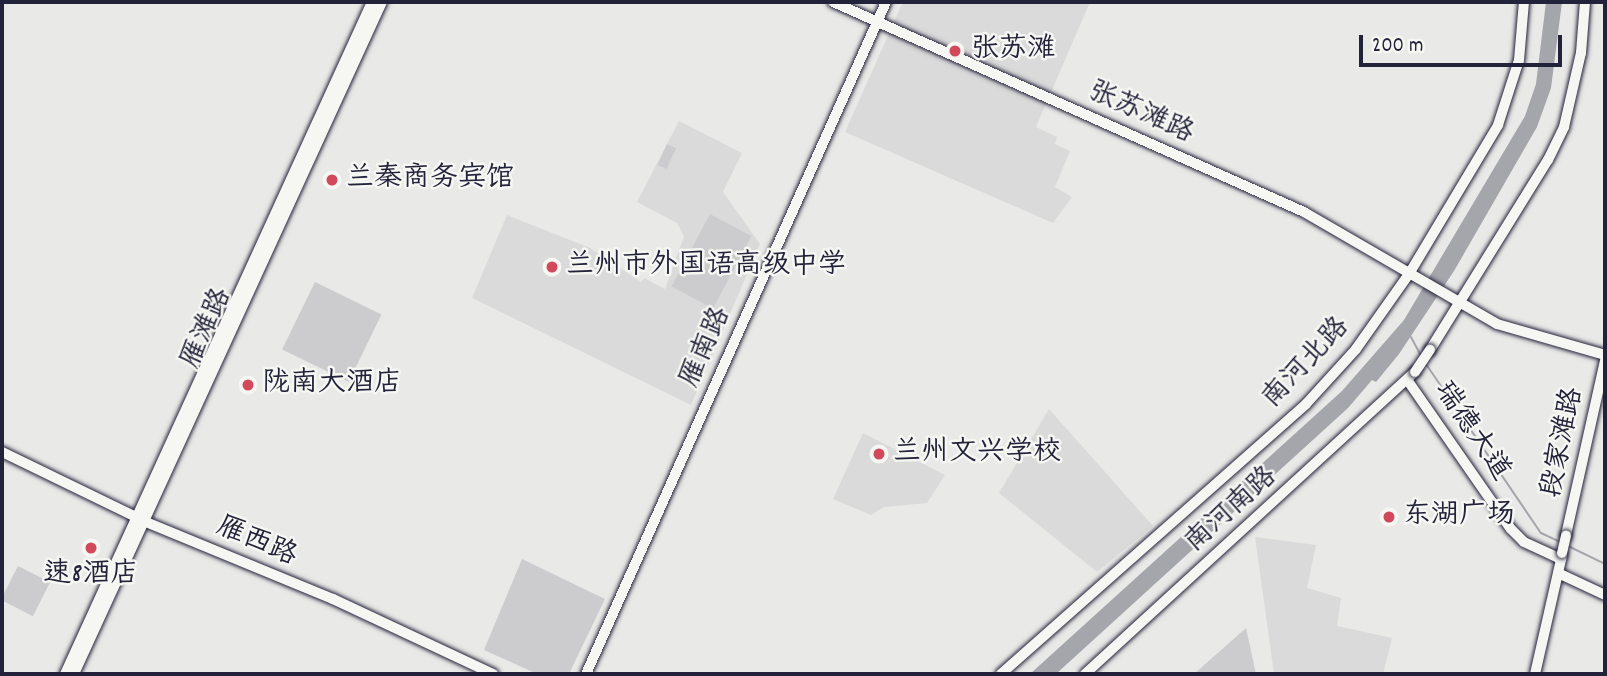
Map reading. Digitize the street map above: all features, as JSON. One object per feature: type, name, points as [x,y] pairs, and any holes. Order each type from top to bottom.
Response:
[{"type":"main road","name":"雁滩路","points":[[74,674],[372,2]]},
{"type":"main road","name":"雁滩路","points":[[65,674],[142,520],[382,2]]},
{"type":"main road","name":"张苏滩路","points":[[833,2],[1304,212],[1461,304]]},
{"type":"main road","name":"雁南路","points":[[586,674],[886,2]]},
{"type":"main road","name":"南河北路","points":[[1001,674],[1331,379],[1409,274],[1499,125],[1519,60],[1524,2]]},
{"type":"main road","points":[[1585,2],[1581,54],[1564,127],[1548,160],[1461,304],[1524,335],[1605,358]]},
{"type":"main road","name":"南河南路","points":[[1086,674],[1411,376],[1461,304]]},
{"type":"main road","name":"段家滩路","points":[[1535,674],[1605,358]]},
{"type":"main road","name":"瑞德大道","points":[[1411,376],[1511,529],[1524,542],[1562,556]]},
{"type":"main road","name":"雁西路","points":[[2,452],[142,520],[333,600],[493,674]]},
{"type":"main road","points":[[1558,573],[1605,595]]},
{"type":"shaded area","points":[[903,2],[1090,2],[1036,127],[1057,137],[1055,144],[1070,151],[1055,187],[1072,197],[1053,223],[845,132]]},
{"type":"shaded area","points":[[1546,2],[1562,2],[1551,88],[1537,127],[1454,271],[1399,354],[1376,382],[1372,380],[1348,408],[1056,674],[1030,674],[1342,391],[1404,320],[1525,116],[1536,84]]},
{"type":"shaded area","name":"兰州市外国语高级中学","points":[[679,121],[742,153],[723,192],[760,244],[691,405],[472,298],[507,215],[590,248],[641,282],[644,278],[665,289],[684,236],[677,223],[637,202]]},
{"type":"shaded area","points":[[667,144],[676,148],[667,169],[658,165]]},
{"type":"shaded area","points":[[710,214],[751,236],[713,308],[672,286]]},
{"type":"shaded area","points":[[315,282],[382,314],[349,382],[282,349]]},
{"type":"shaded area","points":[[1049,409],[1153,526],[1097,572],[999,493]]},
{"type":"shaded area","name":"兰州文兴学校","points":[[863,433],[945,475],[927,503],[884,507],[871,515],[833,499]]},
{"type":"shaded area","points":[[1255,537],[1316,545],[1307,588],[1341,598],[1337,626],[1392,638],[1383,674],[1274,674]]},
{"type":"shaded area","points":[[522,559],[605,599],[569,674],[537,674],[484,650]]},
{"type":"shaded area","points":[[18,566],[50,582],[33,616],[2,600]]},
{"type":"shaded area","points":[[1246,628],[1256,674],[1194,674]]},
{"type":"waterway","points":[[1411,337],[1421,356]]},
{"type":"waterway","points":[[1426,364],[1541,533],[1560,542]]},
{"type":"waterway","points":[[1568,546],[1605,564]]},
{"type":"place","name":"张苏滩","points":[[955,51]]},
{"type":"place","name":"兰秦商务宾馆","points":[[332,180]]},
{"type":"place","name":"兰州市外国语高级中学","points":[[552,267]]},
{"type":"place","name":"陇南大酒店","points":[[248,385]]},
{"type":"place","name":"兰州文兴学校","points":[[879,454]]},
{"type":"place","name":"东湖广场","points":[[1389,517]]},
{"type":"place","name":"速8酒店","points":[[91,548]]}]
